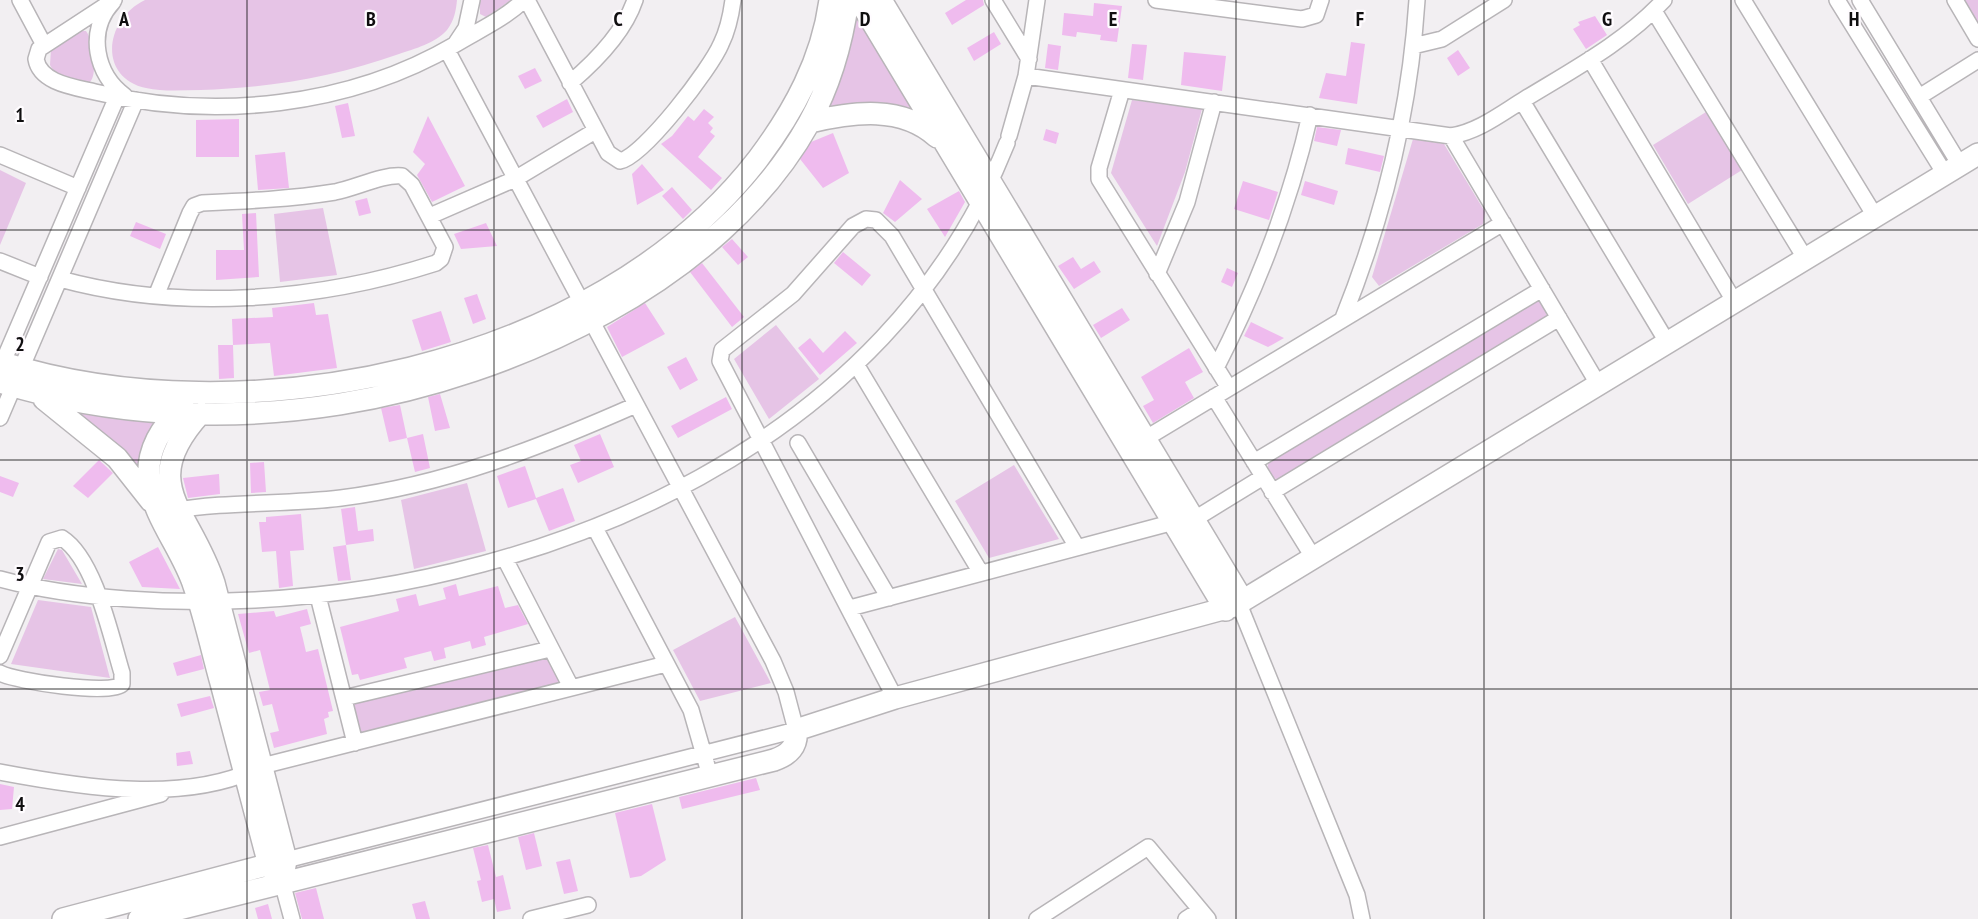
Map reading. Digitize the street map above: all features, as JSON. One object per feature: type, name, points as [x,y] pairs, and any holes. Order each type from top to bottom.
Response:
[{"type":"street","points":[[20,0],[44,45]]},
{"type":"street","points":[[114,0],[44,45],[36,59],[38,68],[47,77],[125,97],[226,106],[298,99],[382,79],[450,48],[490,26],[525,0],[595,131],[612,158],[620,161],[631,156],[671,114],[713,60],[726,32],[733,0]]},
{"type":"street","points":[[114,0],[101,22],[97,47],[102,69],[125,97]]},
{"type":"street","points":[[450,48],[466,28],[472,0]]},
{"type":"street","points":[[570,83],[618,32],[635,0]]},
{"type":"street","points":[[801,116],[830,0]]},
{"type":"street","points":[[39,395],[107,406],[176,412],[302,408],[374,398],[474,370],[586,311],[663,276],[706,243],[763,186],[801,116],[834,65],[848,0]]},
{"type":"street","points":[[859,0],[981,203],[1137,443]]},
{"type":"street","points":[[881,0],[990,183],[1137,443],[1236,605],[1357,895],[1362,919]]},
{"type":"street","points":[[993,0],[1029,59]]},
{"type":"street","points":[[0,579],[31,586],[98,595],[209,602],[318,596],[422,580],[505,560],[595,528],[680,488],[761,440],[820,396],[856,364],[922,289],[956,243],[981,203],[1008,139],[1026,76],[1037,0]]},
{"type":"street","points":[[1156,0],[1302,19],[1316,15],[1321,0]]},
{"type":"street","points":[[1343,318],[1381,213],[1400,128],[1413,46],[1417,0]]},
{"type":"street","points":[[1413,46],[1442,39],[1504,0]]},
{"type":"street","points":[[1743,0],[1875,216]]},
{"type":"street","points":[[1838,0],[1961,164]]},
{"type":"street","points":[[1860,0],[1961,164]]},
{"type":"street","points":[[1955,0],[1978,39]]},
{"type":"street","points":[[1026,76],[1310,114],[1451,136],[1474,130],[1590,59],[1632,31],[1659,5],[1805,258]]},
{"type":"street","points":[[139,919],[710,776],[785,755],[794,747],[796,730],[786,692],[773,662],[515,179],[450,48]]},
{"type":"street","points":[[1590,59],[1734,301]]},
{"type":"street","points":[[1919,97],[1978,60]]},
{"type":"street","points":[[1122,90],[1098,175],[1229,388]]},
{"type":"street","points":[[0,418],[6,372],[40,277],[78,188],[125,97]]},
{"type":"street","points":[[6,372],[60,279],[125,97]]},
{"type":"street","points":[[1522,101],[1667,342]]},
{"type":"street","points":[[1157,274],[1186,202],[1214,102]]},
{"type":"street","points":[[801,116],[861,113],[891,115],[924,128],[946,146]]},
{"type":"street","points":[[1216,368],[1251,297],[1276,235],[1297,170],[1310,114]]},
{"type":"street","points":[[430,216],[515,179],[595,131]]},
{"type":"street","points":[[1451,136],[1598,384]]},
{"type":"street","points":[[0,155],[78,188]]},
{"type":"street","points":[[63,919],[796,730],[896,698],[1236,605],[1961,164]]},
{"type":"street","points":[[60,279],[105,290],[156,296],[203,298],[283,293],[364,282],[436,263],[444,254],[443,241],[412,185],[407,179],[396,175],[345,190],[298,198],[199,204],[190,213],[156,296]]},
{"type":"street","points":[[896,698],[720,361],[722,350],[793,294],[853,226],[866,219],[882,224],[1077,547]]},
{"type":"street","points":[[1137,443],[1503,223]]},
{"type":"street","points":[[0,261],[40,277]]},
{"type":"street","points":[[1254,462],[1542,289]]},
{"type":"street","points":[[6,372],[108,387],[194,393],[279,390],[370,377],[484,345],[586,311]]},
{"type":"street","points":[[1272,492],[1559,318]]},
{"type":"street","points":[[856,364],[981,573]]},
{"type":"street","points":[[6,372],[77,423],[117,459],[157,510],[209,602]]},
{"type":"street","points":[[157,510],[149,481],[151,454],[159,433],[194,393]]},
{"type":"street","points":[[194,393],[201,400],[201,413],[177,441],[169,462],[168,483],[206,559],[209,602],[292,919]]},
{"type":"street","points":[[1214,397],[1313,557]]},
{"type":"street","points":[[157,510],[340,499],[420,484],[522,454],[636,405]]},
{"type":"street","points":[[798,443],[889,597]]},
{"type":"street","points":[[850,608],[1077,547],[1184,521],[1263,477]]},
{"type":"street","points":[[595,528],[695,719],[710,776]]},
{"type":"street","points":[[0,656],[49,542],[62,538],[80,560],[98,595],[123,680],[119,688],[108,690],[74,687],[0,673]]},
{"type":"street","points":[[505,560],[571,687]]},
{"type":"street","points":[[318,596],[355,742]]},
{"type":"street","points":[[344,698],[550,649]]},
{"type":"street","points":[[0,837],[254,771],[355,742],[666,664]]},
{"type":"street","points":[[0,772],[114,788],[185,788]]},
{"type":"street","points":[[1037,919],[1148,847],[1204,914],[1186,919]]},
{"type":"street","points":[[531,919],[588,905]]},
{"type":"shaded area","points":[[145,0],[457,0],[449,27],[437,39],[375,62],[326,75],[276,84],[226,89],[160,90],[130,82],[120,72],[114,60],[112,47],[121,20]]},
{"type":"shaded area","points":[[480,0],[511,0],[486,17],[480,14]]},
{"type":"shaded area","points":[[1964,0],[1978,0],[1978,24]]},
{"type":"shaded area","points":[[855,10],[915,112],[893,105],[871,103],[826,110]]},
{"type":"shaded area","points":[[79,31],[86,31],[89,35],[94,65],[90,82],[67,78],[57,73],[50,65],[51,49]]},
{"type":"shaded area","points":[[1132,100],[1202,109],[1185,172],[1157,246],[1111,173]]},
{"type":"shaded area","points":[[1706,112],[1742,170],[1688,204],[1653,145]]},
{"type":"shaded area","points":[[1413,139],[1444,144],[1485,212],[1483,224],[1379,286],[1372,277]]},
{"type":"shaded area","points":[[0,170],[26,183],[0,245]]},
{"type":"shaded area","points":[[323,208],[337,275],[280,282],[274,214]]},
{"type":"shaded area","points":[[1535,301],[1544,303],[1548,310],[1545,319],[1281,480],[1272,478],[1267,470],[1269,460]]},
{"type":"shaded area","points":[[776,325],[819,379],[769,419],[734,359]]},
{"type":"shaded area","points":[[76,409],[158,420],[139,468],[74,411]]},
{"type":"shaded area","points":[[1014,465],[1059,539],[989,558],[955,501]]},
{"type":"shaded area","points":[[467,483],[486,551],[414,569],[401,500]]},
{"type":"shaded area","points":[[58,549],[62,550],[82,584],[43,579]]},
{"type":"shaded area","points":[[38,600],[91,607],[110,678],[11,664]]},
{"type":"shaded area","points":[[735,617],[771,683],[700,701],[673,650]]},
{"type":"shaded area","points":[[547,655],[563,684],[359,734],[351,702]]},
{"type":"building","points":[[966,0],[983,0],[984,5],[952,25],[945,13]]},
{"type":"building","points":[[1094,3],[1122,6],[1117,42],[1100,40],[1101,35],[1077,32],[1076,37],[1062,35],[1064,13],[1093,16]]},
{"type":"building","points":[[1595,16],[1607,35],[1586,49],[1573,29],[1580,25],[1578,22]]},
{"type":"building","points":[[994,32],[1001,44],[974,61],[967,48]]},
{"type":"building","points":[[1351,42],[1365,44],[1357,104],[1319,98],[1326,73],[1346,76]]},
{"type":"building","points":[[1048,44],[1061,46],[1058,70],[1045,68]]},
{"type":"building","points":[[1132,44],[1147,45],[1143,80],[1128,78]]},
{"type":"building","points":[[1458,50],[1470,68],[1458,76],[1447,58]]},
{"type":"building","points":[[1184,52],[1226,56],[1222,91],[1181,85]]},
{"type":"building","points":[[535,68],[542,81],[525,89],[518,76]]},
{"type":"building","points":[[567,99],[573,112],[543,128],[536,116]]},
{"type":"building","points":[[348,103],[355,136],[342,138],[335,106]]},
{"type":"building","points":[[704,109],[714,117],[708,123],[713,128],[710,132],[715,136],[698,157],[722,178],[711,190],[661,144],[672,136],[688,116],[694,121]]},
{"type":"building","points":[[428,116],[465,186],[432,202],[417,175],[425,164],[413,152]]},
{"type":"building","points":[[239,119],[239,157],[196,157],[196,120]]},
{"type":"building","points":[[1317,127],[1341,130],[1337,146],[1314,141]]},
{"type":"building","points":[[1046,129],[1059,133],[1056,144],[1043,140]]},
{"type":"building","points":[[833,133],[849,173],[823,188],[800,159],[811,142]]},
{"type":"building","points":[[1348,148],[1384,156],[1380,172],[1345,164]]},
{"type":"building","points":[[285,152],[289,188],[258,190],[255,155]]},
{"type":"building","points":[[642,164],[664,190],[637,205],[632,174]]},
{"type":"building","points":[[900,180],[922,199],[895,222],[883,213]]},
{"type":"building","points":[[1243,181],[1278,192],[1269,220],[1234,209]]},
{"type":"building","points":[[1305,181],[1338,191],[1334,205],[1301,195]]},
{"type":"building","points":[[672,187],[692,210],[683,219],[662,196]]},
{"type":"building","points":[[959,191],[965,202],[945,237],[927,209]]},
{"type":"building","points":[[367,198],[371,213],[359,216],[355,201]]},
{"type":"building","points":[[256,213],[259,277],[216,280],[216,250],[244,250],[242,214]]},
{"type":"building","points":[[136,222],[166,234],[160,249],[130,236]]},
{"type":"building","points":[[486,223],[497,246],[461,249],[454,234]]},
{"type":"building","points":[[732,239],[748,257],[738,265],[722,247]]},
{"type":"building","points":[[843,252],[871,275],[862,286],[834,263]]},
{"type":"building","points":[[1073,257],[1081,269],[1094,261],[1101,272],[1074,289],[1058,266]]},
{"type":"building","points":[[702,263],[744,317],[732,327],[690,272]]},
{"type":"building","points":[[1227,268],[1238,273],[1232,287],[1221,282]]},
{"type":"building","points":[[477,294],[486,319],[473,324],[464,298]]},
{"type":"building","points":[[314,303],[316,315],[328,314],[337,368],[274,376],[270,343],[233,345],[232,319],[273,317],[272,308]]},
{"type":"building","points":[[645,303],[665,334],[622,357],[607,327]]},
{"type":"building","points":[[1122,308],[1130,320],[1101,338],[1093,325]]},
{"type":"building","points":[[441,311],[451,342],[422,351],[412,320]]},
{"type":"building","points":[[1251,322],[1284,338],[1268,347],[1244,336]]},
{"type":"building","points":[[845,331],[857,343],[820,375],[798,348],[810,338],[823,353]]},
{"type":"building","points":[[218,345],[233,345],[234,378],[219,379]]},
{"type":"building","points":[[1189,348],[1203,372],[1185,382],[1194,398],[1153,423],[1143,406],[1154,400],[1141,377]]},
{"type":"building","points":[[686,357],[698,380],[680,390],[667,367]]},
{"type":"building","points":[[440,394],[450,428],[435,431],[428,397]]},
{"type":"building","points":[[726,397],[732,409],[678,438],[671,426]]},
{"type":"building","points":[[400,405],[407,438],[389,442],[381,408]]},
{"type":"building","points":[[423,434],[430,468],[415,472],[407,438]]},
{"type":"building","points":[[600,434],[614,467],[578,483],[570,465],[581,461],[574,445]]},
{"type":"building","points":[[99,460],[113,473],[88,498],[73,486]]},
{"type":"building","points":[[264,462],[266,492],[251,493],[250,463]]},
{"type":"building","points":[[525,466],[536,498],[563,488],[575,521],[549,531],[536,499],[508,508],[497,476]]},
{"type":"building","points":[[219,474],[220,494],[188,498],[183,478]]},
{"type":"building","points":[[0,476],[19,483],[13,497],[0,492]]},
{"type":"building","points":[[355,507],[358,531],[373,529],[374,541],[346,545],[341,509]]},
{"type":"building","points":[[301,514],[304,550],[290,551],[293,586],[279,588],[276,551],[262,552],[259,522],[266,522],[266,517]]},
{"type":"building","points":[[346,545],[351,580],[338,581],[333,547]]},
{"type":"building","points":[[158,547],[180,589],[142,587],[129,562]]},
{"type":"building","points":[[456,584],[459,596],[498,586],[505,608],[518,605],[528,624],[484,637],[486,645],[472,649],[470,641],[444,648],[446,658],[434,661],[431,651],[404,658],[407,668],[360,680],[358,674],[352,675],[340,627],[399,611],[396,599],[416,594],[419,606],[446,599],[443,588]]},
{"type":"building","points":[[307,609],[311,624],[300,627],[306,652],[318,649],[333,711],[328,712],[329,717],[324,719],[327,734],[274,748],[270,733],[279,731],[272,704],[263,706],[259,692],[270,690],[260,650],[249,653],[238,614],[274,611],[276,617]]},
{"type":"building","points":[[201,655],[204,669],[177,676],[173,663]]},
{"type":"building","points":[[210,696],[214,708],[181,717],[177,704]]},
{"type":"building","points":[[190,751],[193,764],[177,766],[176,753]]},
{"type":"building","points":[[756,778],[760,790],[682,809],[679,797]]},
{"type":"building","points":[[0,784],[14,787],[12,809],[0,810]]},
{"type":"building","points":[[652,804],[666,860],[641,876],[630,878],[615,813]]},
{"type":"building","points":[[534,833],[542,866],[526,870],[518,837]]},
{"type":"building","points":[[488,845],[496,877],[503,875],[511,909],[497,912],[494,899],[482,902],[477,881],[481,880],[473,848]]},
{"type":"building","points":[[570,859],[578,891],[564,894],[556,862]]},
{"type":"building","points":[[316,888],[324,919],[302,919],[295,893]]},
{"type":"building","points":[[425,901],[430,919],[416,919],[412,904]]},
{"type":"building","points":[[268,904],[272,919],[258,919],[255,908]]}]
